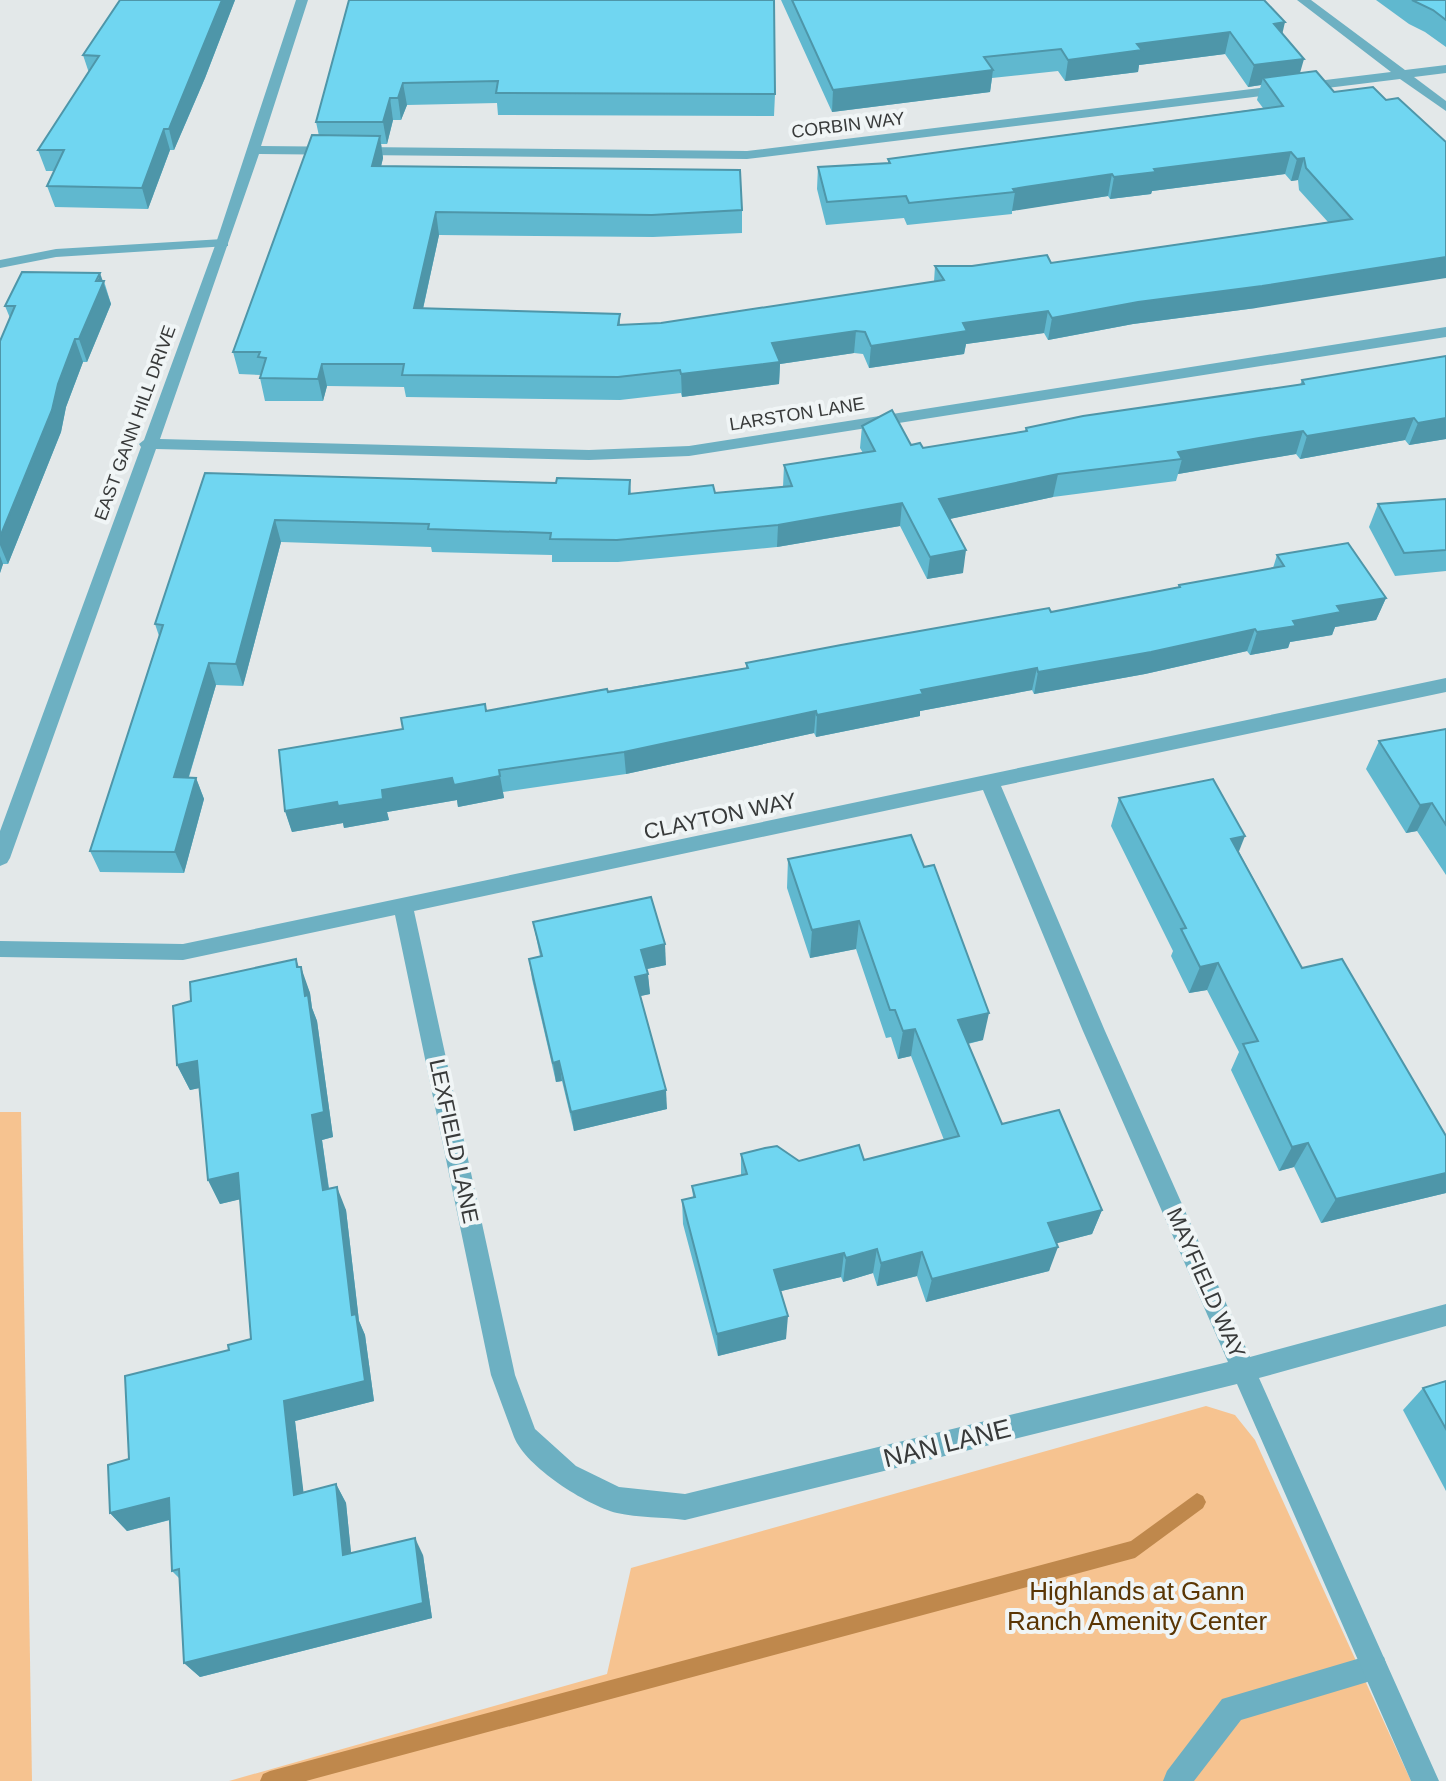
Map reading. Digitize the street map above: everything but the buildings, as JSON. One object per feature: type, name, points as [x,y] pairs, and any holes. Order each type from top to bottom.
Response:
[{"type":"street","name":"EAST GANN HILL DRIVE","points":[[0,858],[147,444],[223,243],[302,0]]},
{"type":"street","points":[[1303,0],[1446,107]]},
{"type":"street","name":"CORBIN WAY","points":[[251,150],[747,155],[1446,69]]},
{"type":"street","points":[[0,264],[56,253],[223,243]]},
{"type":"street","name":"LARSTON LANE","points":[[147,444],[589,455],[689,451],[1446,332]]},
{"type":"street","name":"CLAYTON WAY","points":[[0,949],[183,952],[1446,685]]},
{"type":"street","name":"MAYFIELD WAY","points":[[990,783],[1094,1031],[1425,1781]]},
{"type":"street","name":"LEXFIELD LANE","points":[[403,907],[503,1375]]},
{"type":"street","name":"NAN LANE","points":[[503,1375],[526,1437],[567,1475],[617,1500],[685,1507],[1245,1370],[1446,1315]]},
{"type":"street","points":[[1177,1781],[1232,1709],[1374,1667]]},
{"type":"green space","points":[[0,1112],[21,1112],[32,1781],[0,1781]]},
{"type":"green space","name":"Highlands at Gann Ranch Amenity Center","points":[[1206,1406],[1235,1415],[1255,1440],[1411,1781],[229,1781],[607,1674],[631,1568]]},
{"type":"waterway","points":[[270,1781],[1135,1549],[1197,1502]]}]
